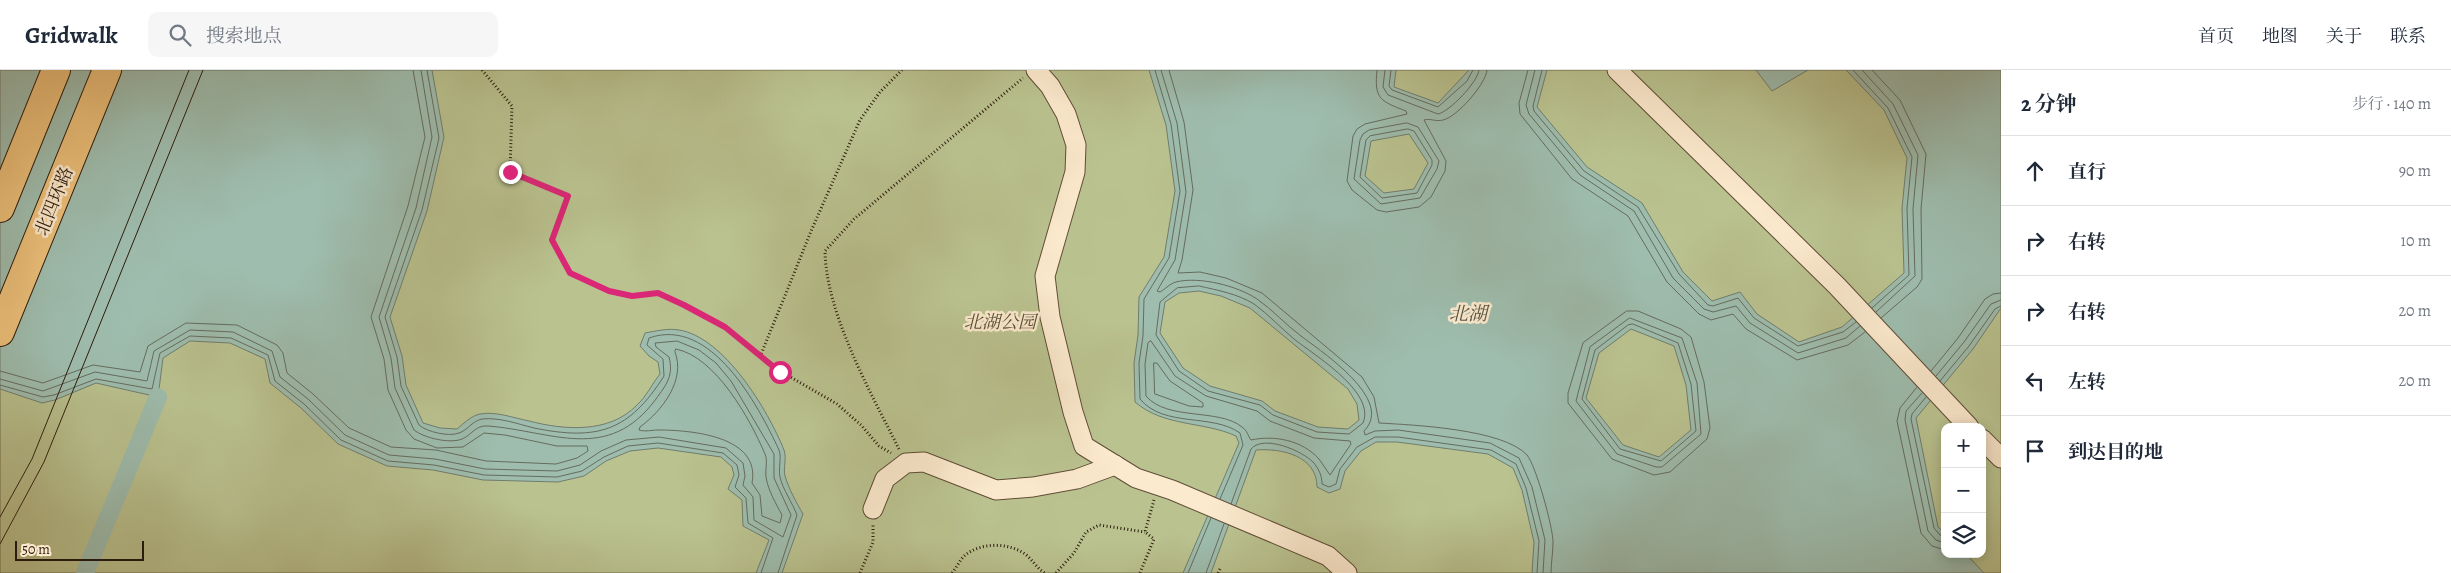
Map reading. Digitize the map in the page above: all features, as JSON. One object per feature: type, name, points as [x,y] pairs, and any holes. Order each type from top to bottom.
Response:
[{"type":"highway","points":[[0,208],[56,70]]},
{"type":"highway","name":"北四环路","points":[[0,332],[107,70]]},
{"type":"street","points":[[1617,70],[1837,286],[1965,423]]},
{"type":"street","points":[[1031,73],[1050,86],[1066,114],[1076,146],[1075,172],[1045,276],[1050,317],[1073,412],[1084,446],[1136,478],[1159,485],[1328,556],[1347,573]]},
{"type":"street","points":[[1986,443],[2001,458]]},
{"type":"street","points":[[873,509],[885,479],[906,463],[924,462],[996,490],[1033,487],[1077,479],[1114,465]]},
{"type":"path","points":[[482,70],[512,106],[510,172],[568,196],[552,240],[570,273],[609,291],[632,296],[658,293],[725,327],[780,372],[837,404],[861,425],[879,446],[906,463]]},
{"type":"path","points":[[760,357],[812,229],[860,120],[880,92],[902,70]]},
{"type":"path","points":[[906,463],[857,365],[832,295],[825,265],[825,251],[854,219],[1031,73]]},
{"type":"path","points":[[1145,532],[1159,485]]},
{"type":"path","points":[[860,573],[873,542],[873,509]]},
{"type":"path","points":[[1056,573],[1074,553],[1086,532],[1099,526],[1145,532],[1154,539],[1140,573]]},
{"type":"path","points":[[952,573],[964,556],[979,547],[1000,546],[1016,549],[1027,555],[1045,573]]},
{"type":"path","points":[[1218,573],[1221,567]]},
{"type":"green space","name":"北湖公园","points":[[0,70],[2001,70],[2001,573],[0,573]]},
{"type":"water","points":[[0,70],[432,70],[444,137],[427,211],[390,317],[402,356],[406,385],[423,423],[440,428],[457,429],[474,416],[486,413],[571,428],[600,425],[613,421],[626,414],[640,402],[660,374],[658,362],[640,346],[645,333],[675,329],[696,336],[712,346],[728,360],[756,396],[784,450],[785,476],[803,514],[782,573],[756,573],[769,540],[743,526],[742,500],[728,489],[734,475],[732,467],[721,457],[658,448],[630,451],[606,461],[584,476],[558,482],[483,480],[433,470],[387,466],[338,444],[301,408],[270,383],[265,359],[230,343],[190,341],[163,358],[158,397],[96,383],[55,400],[42,403],[0,389]]},
{"type":"water","name":"北湖","points":[[1149,70],[1396,70],[1394,87],[1438,103],[1469,70],[1547,70],[1537,107],[1587,167],[1642,203],[1683,272],[1712,301],[1740,292],[1757,314],[1799,342],[1842,327],[1904,273],[1902,208],[1907,158],[1884,110],[1846,70],[2001,70],[2001,308],[1973,349],[1916,418],[1938,527],[1941,530],[1941,558],[1970,558],[1984,573],[1532,573],[1534,542],[1522,490],[1513,468],[1488,454],[1397,442],[1376,442],[1361,451],[1345,471],[1340,489],[1329,493],[1317,487],[1315,476],[1305,461],[1287,453],[1256,450],[1211,573],[1183,573],[1239,443],[1236,436],[1223,431],[1158,416],[1135,402],[1134,363],[1138,335],[1139,297],[1164,257],[1175,191],[1166,125]],"holes":[[[1409,134],[1428,163],[1414,189],[1384,193],[1365,176],[1371,141]],[[1199,291],[1221,296],[1250,308],[1348,389],[1357,404],[1359,420],[1348,429],[1318,427],[1275,411],[1262,401],[1210,386],[1183,368],[1160,333],[1165,302],[1179,293]],[[1631,329],[1674,346],[1686,385],[1691,430],[1659,457],[1623,445],[1586,398],[1599,353]]]},
{"type":"water","points":[[1756,70],[1808,70],[1772,91]]},
{"type":"waterway","points":[[85,573],[158,397]]},
{"type":"tram line","points":[[0,517],[32,459],[189,70]]},
{"type":"tram line","points":[[0,544],[44,462],[203,70]]},
{"type":"route","points":[[510,172],[568,196],[552,240],[570,273],[609,291],[632,296],[658,293],[684,305],[725,327],[780,372]]}]
